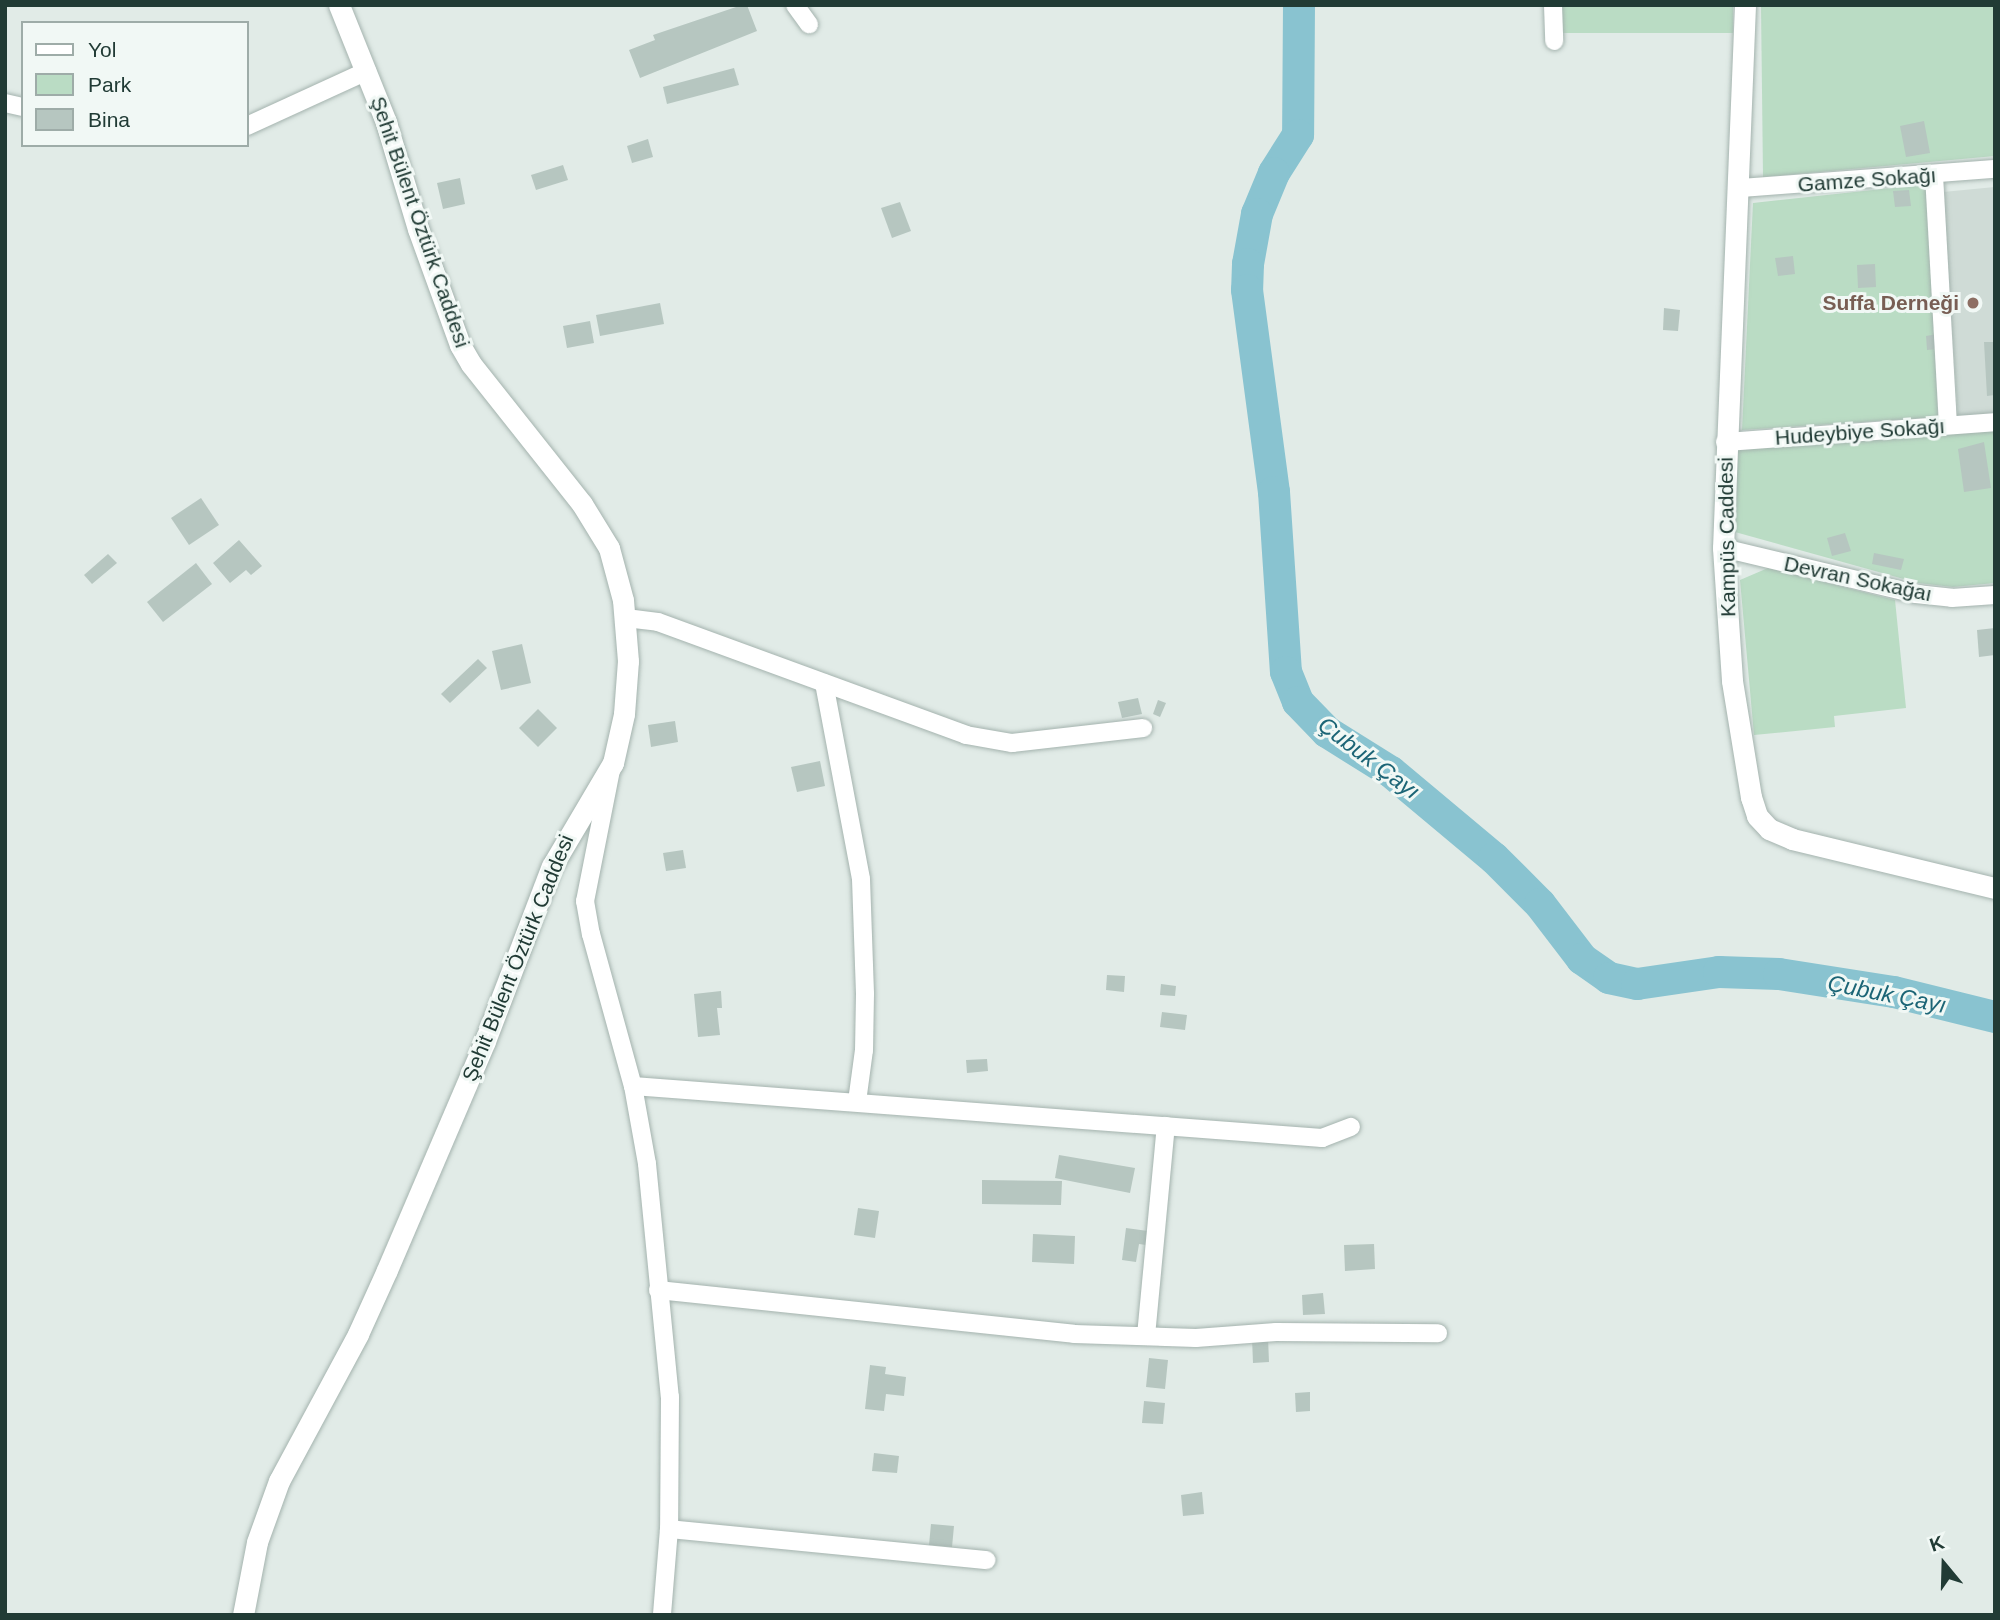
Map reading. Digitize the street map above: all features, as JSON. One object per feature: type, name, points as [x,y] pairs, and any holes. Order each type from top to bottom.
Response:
[{"type":"street","name":"Şehit Bülent Öztürk Caddesi","points":[[243,1615],[257,1542],[279,1481],[358,1335],[387,1270],[485,1041],[552,866],[613,763],[626,691],[626,618],[618,573],[599,530],[460,345],[418,229],[386,122],[339,5]]},
{"type":"street","points":[[795,5],[809,24]]},
{"type":"street","points":[[1553,5],[1554,41]]},
{"type":"street","name":"Kampüs Caddesi","points":[[1745,5],[1740,188],[1725,442],[1723,548],[1732,681],[1746,774],[1758,816],[1769,829],[1792,839],[1995,888]]},
{"type":"street","points":[[248,127],[367,71]]},
{"type":"street","name":"Gamze Sokağı","points":[[1740,188],[1934,176],[1995,169]]},
{"type":"street","points":[[1934,176],[1948,425]]},
{"type":"street","name":"Hudeybiye Sokağı","points":[[1725,442],[1995,422]]},
{"type":"street","name":"Devran Sokağaı","points":[[1723,548],[1916,594],[1952,598],[1995,594]]},
{"type":"street","points":[[626,618],[658,622],[966,735],[1012,743],[1143,728]]},
{"type":"street","points":[[824,683],[862,879],[864,1050],[856,1102]]},
{"type":"street","points":[[613,763],[585,901],[591,934],[633,1086],[647,1164],[670,1397],[669,1529],[662,1615]]},
{"type":"street","points":[[633,1086],[1322,1138],[1351,1127]]},
{"type":"street","points":[[1146,1336],[1166,1126]]},
{"type":"street","points":[[658,1290],[1074,1334],[1146,1336],[1438,1333]]},
{"type":"street","points":[[669,1529],[986,1560]]},
{"type":"shaded area","name":"Suffa Derneği","points":[[1995,187],[1995,414],[1958,417],[1943,192]]},
{"type":"green space","points":[[1561,5],[1733,5],[1733,33],[1561,33]]},
{"type":"green space","points":[[1761,5],[1995,5],[1995,156],[1763,177]]},
{"type":"green space","points":[[1928,184],[1938,417],[1742,430],[1753,203]]},
{"type":"green space","points":[[1995,431],[1995,583],[1953,587],[1918,583],[1735,532],[1738,450]]},
{"type":"green space","points":[[1768,568],[1895,600],[1906,708],[1834,716],[1835,727],[1754,735],[1740,580]]},
{"type":"building","points":[[747,5],[757,31],[640,78],[629,50],[655,40],[653,35]]},
{"type":"building","points":[[734,68],[739,85],[667,104],[663,87]]},
{"type":"building","points":[[1924,121],[1930,153],[1906,157],[1900,126]]},
{"type":"building","points":[[648,139],[653,157],[632,163],[627,146]]},
{"type":"building","points":[[563,165],[568,180],[536,190],[531,175]]},
{"type":"building","points":[[460,178],[465,204],[443,209],[437,183]]},
{"type":"building","points":[[1909,190],[1911,206],[1895,207],[1893,191]]},
{"type":"building","points":[[900,202],[911,231],[892,238],[881,208]]},
{"type":"building","points":[[1793,256],[1795,274],[1778,276],[1775,258]]},
{"type":"building","points":[[1875,264],[1876,287],[1858,288],[1857,265]]},
{"type":"building","points":[[660,303],[664,324],[600,336],[596,315]]},
{"type":"building","points":[[1664,308],[1680,310],[1678,331],[1663,330]]},
{"type":"building","points":[[590,321],[594,343],[567,348],[563,326]]},
{"type":"building","points":[[1937,334],[1939,349],[1927,350],[1926,336]]},
{"type":"building","points":[[1984,342],[1995,342],[1995,395],[1987,396]]},
{"type":"building","points":[[1984,442],[1991,488],[1964,492],[1958,449]]},
{"type":"building","points":[[201,498],[219,525],[189,545],[171,518]]},
{"type":"building","points":[[1845,533],[1851,551],[1832,556],[1827,538]]},
{"type":"building","points":[[239,540],[262,566],[251,575],[246,570],[230,583],[213,563]]},
{"type":"building","points":[[1874,553],[1904,559],[1901,570],[1872,564]]},
{"type":"building","points":[[108,554],[117,563],[92,584],[84,575]]},
{"type":"building","points":[[196,563],[212,584],[163,622],[147,602]]},
{"type":"building","points":[[1995,628],[1995,655],[1979,657],[1977,630]]},
{"type":"building","points":[[522,644],[531,683],[501,690],[492,651]]},
{"type":"building","points":[[478,659],[487,668],[450,703],[441,694]]},
{"type":"building","points":[[1138,698],[1142,714],[1122,718],[1118,702]]},
{"type":"building","points":[[1158,700],[1166,703],[1160,717],[1153,714]]},
{"type":"building","points":[[538,709],[557,728],[538,747],[519,728]]},
{"type":"building","points":[[675,721],[678,742],[651,747],[648,725]]},
{"type":"building","points":[[820,761],[825,786],[797,792],[791,767]]},
{"type":"building","points":[[683,850],[686,868],[666,871],[663,853]]},
{"type":"building","points":[[1107,975],[1125,976],[1124,992],[1106,990]]},
{"type":"building","points":[[1161,984],[1176,986],[1175,996],[1160,995]]},
{"type":"building","points":[[721,991],[722,1008],[717,1008],[720,1035],[698,1037],[694,994]]},
{"type":"building","points":[[1162,1012],[1187,1015],[1185,1030],[1160,1027]]},
{"type":"building","points":[[987,1059],[988,1071],[967,1073],[966,1060]]},
{"type":"building","points":[[1059,1155],[1135,1168],[1130,1193],[1055,1178]]},
{"type":"building","points":[[982,1180],[1062,1181],[1061,1205],[982,1204]]},
{"type":"building","points":[[858,1208],[879,1211],[875,1238],[854,1235]]},
{"type":"building","points":[[1126,1228],[1148,1231],[1146,1245],[1139,1244],[1136,1262],[1122,1260]]},
{"type":"building","points":[[1033,1234],[1075,1236],[1074,1264],[1032,1262]]},
{"type":"building","points":[[1374,1244],[1375,1269],[1345,1271],[1344,1245]]},
{"type":"building","points":[[1323,1293],[1325,1314],[1303,1315],[1302,1295]]},
{"type":"building","points":[[1252,1338],[1268,1338],[1269,1362],[1253,1363]]},
{"type":"building","points":[[1149,1358],[1168,1360],[1165,1389],[1146,1387]]},
{"type":"building","points":[[870,1365],[886,1367],[885,1374],[906,1377],[904,1396],[886,1394],[884,1411],[865,1409]]},
{"type":"building","points":[[1310,1392],[1310,1411],[1296,1412],[1295,1393]]},
{"type":"building","points":[[1144,1401],[1165,1403],[1163,1424],[1142,1423]]},
{"type":"building","points":[[874,1453],[899,1456],[897,1473],[872,1471]]},
{"type":"building","points":[[1202,1492],[1204,1514],[1183,1516],[1181,1495]]},
{"type":"building","points":[[931,1524],[954,1526],[952,1547],[929,1545]]},
{"type":"waterway","name":"Çubuk Çayı","points":[[1299,5],[1298,135],[1274,173],[1257,214],[1248,264],[1247,290],[1274,492],[1286,672],[1298,702],[1327,732],[1391,772],[1494,858],[1540,904],[1582,959],[1609,978],[1637,984],[1719,972],[1779,974],[1894,992],[1995,1017]]},
{"type":"place","name":"Suffa Derneği","points":[[1973,303]]}]
